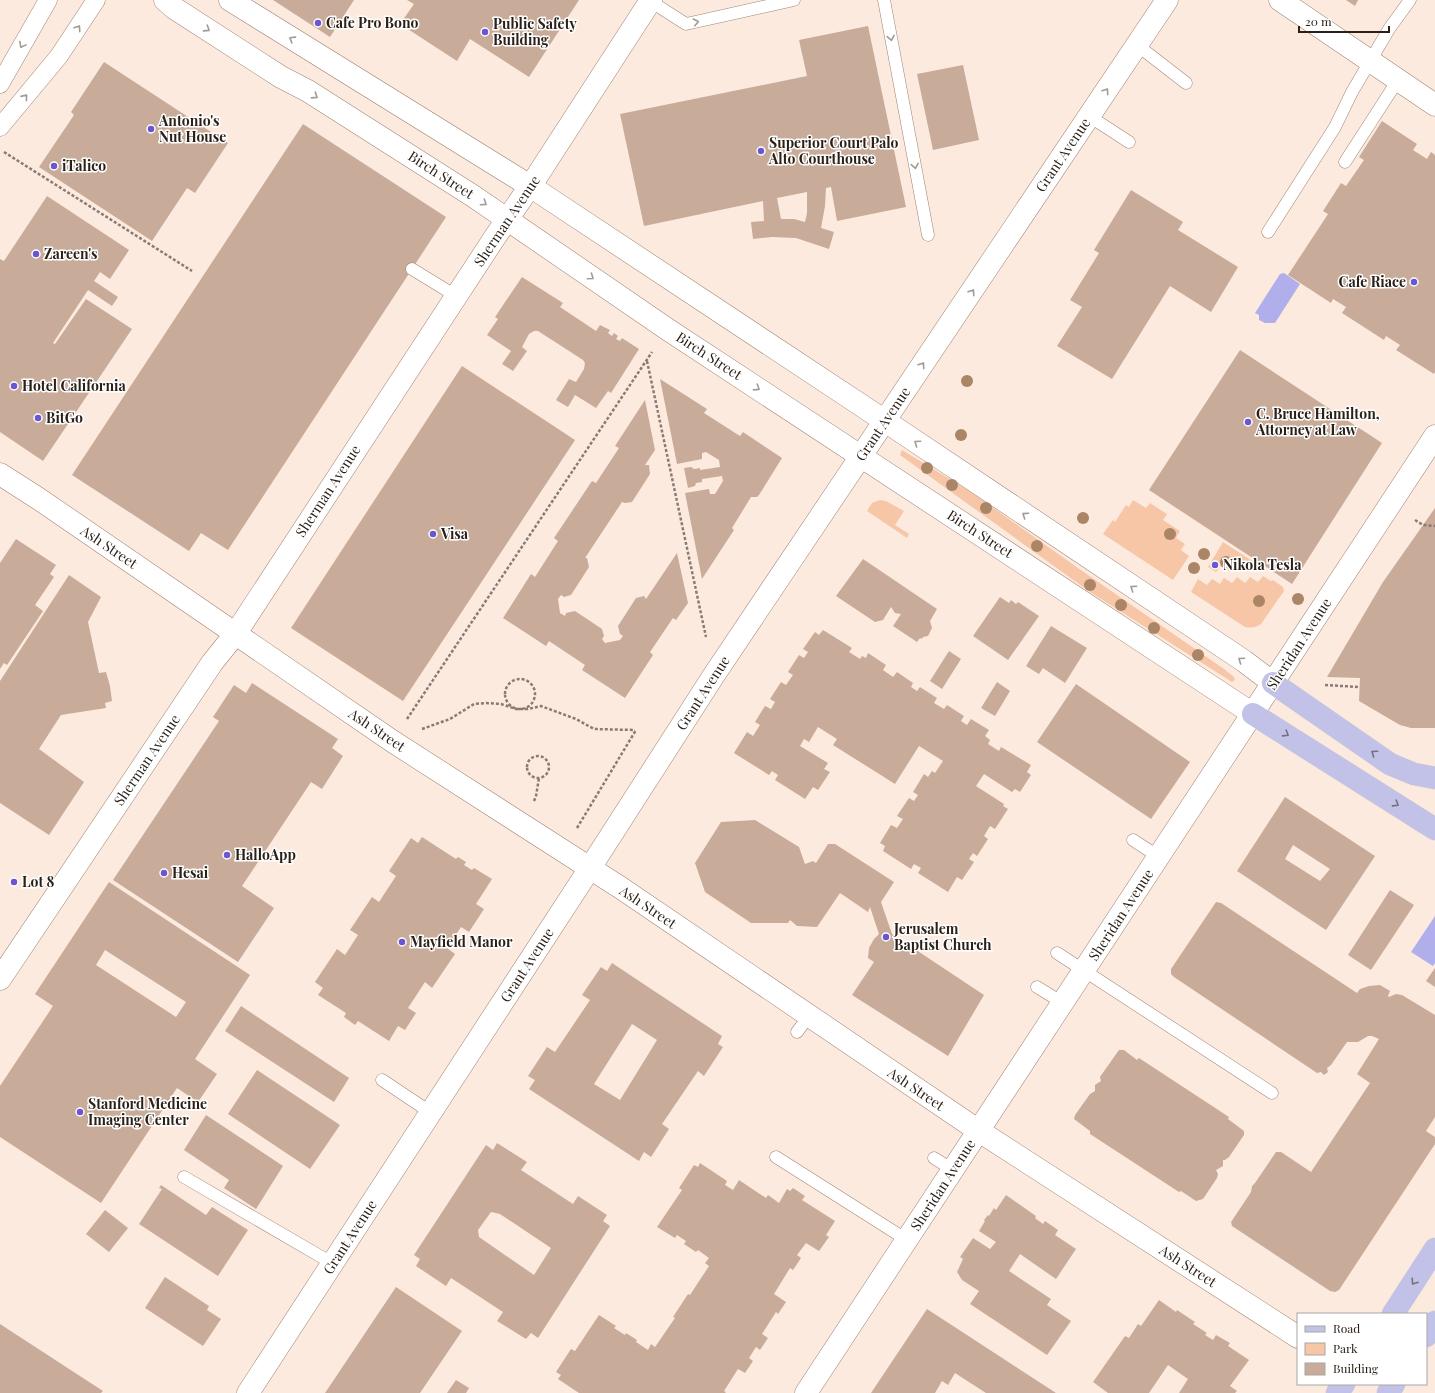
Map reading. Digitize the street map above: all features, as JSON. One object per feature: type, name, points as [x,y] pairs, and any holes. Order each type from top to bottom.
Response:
[{"type":"main road","points":[[1273,683],[1390,764],[1414,774],[1435,778]]},
{"type":"main road","points":[[1253,714],[1435,829]]},
{"type":"main road","points":[[1394,1313],[1435,1249]]},
{"type":"main road","points":[[1427,1334],[1435,1322]]},
{"type":"street","points":[[0,84],[48,0]]},
{"type":"street","points":[[0,127],[59,56],[96,0]]},
{"type":"street","name":"Birch Street","points":[[165,0],[174,8],[281,77],[308,91],[508,219],[667,329],[1253,714]]},
{"type":"street","points":[[230,0],[530,186],[1244,661],[1273,683]]},
{"type":"street","name":"Grant Avenue","points":[[248,1393],[714,675],[1167,0]]},
{"type":"street","points":[[1280,0],[1435,105]]},
{"type":"street","name":"Sherman Avenue","points":[[0,979],[212,663],[236,633],[650,1]]},
{"type":"street","name":"Sheridan Avenue","points":[[806,1393],[1435,436]]},
{"type":"street","name":"Ash Street","points":[[0,474],[40,499],[236,633],[398,732],[590,868],[803,1024],[978,1131],[1297,1336]]},
{"type":"lane","points":[[650,1],[686,24],[794,0]]},
{"type":"lane","points":[[884,0],[928,235]]},
{"type":"lane","points":[[1268,232],[1336,127],[1352,92],[1389,29],[1410,0]]},
{"type":"lane","points":[[1137,45],[1186,83]]},
{"type":"lane","points":[[1345,162],[1398,80]]},
{"type":"lane","points":[[1089,116],[1129,142]]},
{"type":"lane","points":[[412,269],[456,296]]},
{"type":"lane","points":[[1133,840],[1159,856]]},
{"type":"lane","points":[[1057,953],[1272,1093]]},
{"type":"lane","points":[[1037,987],[1062,1003]]},
{"type":"lane","points":[[382,1080],[430,1112]]},
{"type":"lane","points":[[776,1157],[907,1240]]},
{"type":"lane","points":[[934,1158],[953,1170]]},
{"type":"lane","points":[[184,1177],[332,1263]]},
{"type":"path","points":[[0,149],[192,271]]},
{"type":"path","points":[[398,732],[667,329]]},
{"type":"path","points":[[647,360],[714,675]]},
{"type":"path","points":[[1415,520],[1423,525],[1435,526]]},
{"type":"path","points":[[521,678],[526,680],[534,687],[536,697],[530,706],[516,709],[505,699],[505,689],[512,681],[521,678]]},
{"type":"path","points":[[1322,685],[1359,687]]},
{"type":"path","points":[[398,732],[415,731],[450,719],[474,704],[486,703],[502,704],[516,709],[528,709],[541,706],[576,719],[594,729],[636,730],[576,830]]},
{"type":"path","points":[[536,757],[543,758],[549,766],[548,773],[542,778],[539,778],[532,776],[528,771],[528,763],[536,757]]},
{"type":"path","points":[[533,802],[536,796],[539,778]]},
{"type":"green space","points":[[902,450],[971,492],[1224,669],[1234,677],[1235,680],[1232,682],[1090,592],[900,455]]},
{"type":"green space","points":[[880,500],[886,501],[904,511],[895,525],[909,534],[907,538],[867,511],[872,503]]},
{"type":"green space","points":[[1133,500],[1146,508],[1150,503],[1167,514],[1163,520],[1180,531],[1176,538],[1185,544],[1181,550],[1189,556],[1173,580],[1103,534],[1113,520],[1115,522],[1126,505],[1129,507]]},
{"type":"green space","points":[[1223,542],[1257,564],[1254,570],[1237,559],[1229,571],[1220,566],[1216,572],[1208,567]]},
{"type":"green space","points":[[1263,576],[1271,581],[1273,580],[1283,587],[1284,591],[1261,624],[1250,628],[1245,627],[1191,592],[1198,579],[1207,585],[1212,579],[1220,584],[1224,578],[1232,583],[1237,577],[1245,583],[1250,577],[1258,582]]},
{"type":"water","points":[[1284,273],[1300,284],[1275,323],[1265,323],[1259,320],[1259,315],[1255,313],[1280,274]]},
{"type":"water","points":[[1435,916],[1435,963],[1433,966],[1411,952]]},
{"type":"building","points":[[273,0],[354,0],[330,37]]},
{"type":"building","name":"Public Safety Building","points":[[407,0],[579,0],[529,77],[470,39],[457,61],[400,24],[414,4]]},
{"type":"building","points":[[1346,0],[1358,0],[1355,6]]},
{"type":"building","name":"Superior Court Palo Alto Courthouse","points":[[868,26],[906,207],[837,221],[831,187],[826,188],[825,206],[821,228],[834,232],[829,249],[796,238],[772,237],[753,239],[751,222],[764,221],[763,201],[644,226],[620,114],[807,76],[799,40]],"holes":[[[807,192],[807,213],[805,222],[794,219],[781,219],[777,198]]]},
{"type":"building","points":[[104,62],[228,143],[195,193],[187,188],[152,241],[39,167],[74,115],[71,112]]},
{"type":"building","points":[[963,65],[979,140],[933,150],[917,74]]},
{"type":"building","points":[[1382,121],[1417,144],[1413,150],[1427,159],[1431,152],[1435,155],[1434,374],[1396,350],[1400,345],[1386,336],[1384,340],[1342,313],[1346,307],[1333,299],[1331,303],[1288,275],[1328,214],[1323,211],[1341,183],[1346,186],[1364,160],[1359,157]]},
{"type":"building","points":[[303,124],[446,217],[228,550],[201,533],[189,551],[72,475]]},
{"type":"building","points":[[1131,190],[1183,222],[1178,230],[1238,267],[1211,312],[1170,286],[1112,379],[1057,346],[1082,307],[1070,300],[1099,253],[1094,250]]},
{"type":"building","points":[[47,196],[129,250],[110,279],[100,272],[94,281],[118,297],[112,306],[88,290],[53,343],[55,344],[86,299],[132,329],[43,461],[0,432],[0,259],[4,261]]},
{"type":"building","points":[[522,277],[563,303],[560,307],[596,331],[600,325],[610,330],[608,333],[612,336],[614,333],[618,336],[616,339],[620,341],[622,338],[639,349],[611,393],[608,391],[596,408],[575,395],[568,407],[556,400],[569,379],[576,382],[584,369],[585,363],[583,360],[538,331],[534,331],[529,334],[522,347],[527,351],[513,371],[502,364],[511,351],[487,335],[498,319],[495,317]]},
{"type":"building","points":[[1240,350],[1382,443],[1292,584],[1149,490]]},
{"type":"building","name":"Visa","points":[[462,366],[575,440],[403,701],[291,628]]},
{"type":"building","points":[[660,379],[707,409],[704,413],[740,436],[743,432],[782,458],[759,495],[757,497],[751,497],[732,528],[734,530],[702,579],[685,493],[709,489],[710,494],[715,494],[723,481],[722,476],[702,479],[702,482],[696,483],[695,486],[688,488],[684,468],[700,468],[700,470],[720,467],[719,460],[706,452],[702,453],[702,459],[677,464]]},
{"type":"building","points":[[645,400],[655,450],[645,465],[649,465],[650,474],[632,502],[622,502],[585,558],[587,558],[589,567],[571,595],[564,597],[561,595],[558,599],[560,613],[565,616],[566,613],[575,611],[602,629],[604,636],[602,639],[605,643],[620,640],[623,636],[620,634],[618,626],[636,598],[644,596],[646,599],[677,553],[688,603],[676,620],[673,618],[650,652],[653,655],[625,698],[582,670],[585,665],[549,641],[546,646],[503,618],[531,574],[535,577],[558,541],[554,538],[592,481],[596,483],[619,448],[615,446]]},
{"type":"building","points":[[1435,508],[1435,728],[1411,728],[1400,725],[1359,701],[1360,678],[1327,677],[1383,582]]},
{"type":"building","points":[[16,539],[56,565],[50,574],[54,577],[35,605],[43,611],[7,665],[4,663],[0,669],[0,563]]},
{"type":"building","points":[[863,559],[937,609],[930,621],[932,628],[928,636],[923,637],[922,639],[920,638],[917,642],[893,626],[901,614],[895,613],[891,607],[883,620],[875,622],[836,596]]},
{"type":"building","points":[[69,575],[101,597],[88,622],[99,673],[106,672],[112,701],[105,703],[106,708],[61,715],[39,749],[84,782],[49,835],[0,803],[0,681]]},
{"type":"building","points":[[1000,597],[1009,603],[1011,600],[1016,604],[1018,602],[1039,616],[1008,660],[973,636]]},
{"type":"building","points":[[1051,626],[1087,648],[1065,683],[1043,668],[1039,674],[1026,666]]},
{"type":"building","points":[[823,630],[852,648],[849,652],[860,659],[862,656],[866,658],[868,653],[886,665],[883,670],[893,677],[897,672],[913,683],[911,687],[917,691],[920,687],[937,698],[934,703],[944,709],[947,705],[964,716],[961,721],[967,725],[971,719],[989,730],[985,736],[990,740],[988,744],[999,751],[1001,747],[1031,765],[1027,772],[1031,775],[1020,792],[1015,789],[1012,792],[984,774],[976,786],[1004,804],[1003,806],[1008,809],[995,829],[990,826],[984,836],[988,839],[977,856],[973,853],[969,859],[974,862],[962,880],[957,877],[948,892],[918,873],[921,868],[914,864],[911,869],[883,851],[885,846],[880,843],[891,825],[897,828],[903,819],[897,816],[909,798],[914,801],[918,795],[913,792],[924,774],[928,777],[932,771],[935,773],[943,761],[919,746],[895,784],[833,745],[837,739],[818,727],[809,742],[804,739],[800,746],[828,763],[824,769],[830,772],[818,790],[813,787],[805,799],[775,780],[778,775],[772,771],[769,775],[734,753],[747,732],[753,736],[760,725],[755,722],[765,706],[771,709],[775,702],[770,699],[781,682],[786,685],[793,675],[788,672],[799,655],[804,658],[808,652],[803,649],[815,632],[819,635]]},
{"type":"building","points":[[949,651],[961,659],[942,689],[930,681]]},
{"type":"building","points":[[997,682],[1010,691],[995,716],[981,708]]},
{"type":"building","points":[[252,683],[338,739],[332,748],[343,756],[322,789],[311,782],[242,886],[274,908],[238,962],[113,880],[219,721],[213,717],[234,685],[246,693]]},
{"type":"building","points":[[1076,684],[1190,762],[1151,819],[1037,742]]},
{"type":"building","points":[[1285,797],[1375,856],[1326,930],[1237,871]],"holes":[[[1293,845],[1330,869],[1320,881],[1285,859]]]},
{"type":"building","name":"Jerusalem Baptist Church","points":[[755,820],[799,847],[805,864],[813,861],[816,863],[828,844],[835,844],[894,882],[881,902],[892,934],[984,995],[948,1056],[852,995],[874,962],[868,958],[869,948],[879,934],[870,907],[868,912],[840,893],[817,927],[797,926],[790,920],[788,923],[751,923],[705,892],[695,863],[721,822]]},
{"type":"building","name":"Mayfield Manor","points":[[422,837],[456,859],[458,857],[466,862],[464,865],[472,870],[474,868],[492,879],[476,904],[484,909],[469,932],[461,927],[447,948],[455,954],[432,988],[425,982],[408,1008],[416,1013],[405,1030],[398,1026],[389,1041],[358,1021],[355,1025],[344,1017],[346,1013],[318,995],[323,988],[315,982],[337,949],[345,955],[358,935],[350,930],[372,897],[379,902],[396,876],[389,871],[411,838],[418,843]]},
{"type":"building","points":[[109,882],[250,975],[195,1059],[217,1074],[198,1102],[177,1088],[101,1203],[0,1137],[0,1086],[53,1006],[35,994]],"holes":[[[105,950],[186,1002],[176,1017],[96,965]]]},
{"type":"building","points":[[1390,890],[1414,905],[1371,970],[1348,955]]},
{"type":"building","points":[[1216,902],[1221,903],[1357,993],[1360,989],[1380,985],[1390,991],[1389,997],[1396,994],[1402,995],[1435,1015],[1435,1117],[1426,1131],[1435,1137],[1435,1144],[1339,1290],[1335,1292],[1330,1291],[1232,1226],[1231,1222],[1251,1192],[1252,1186],[1276,1152],[1281,1152],[1311,1172],[1370,1083],[1357,1074],[1379,1039],[1368,1036],[1358,1042],[1347,1042],[1331,1065],[1327,1068],[1328,1072],[1324,1075],[1321,1072],[1317,1073],[1174,977],[1171,974],[1171,969]]},
{"type":"building","points":[[612,963],[722,1036],[718,1044],[723,1047],[704,1076],[698,1071],[662,1124],[669,1129],[651,1157],[644,1152],[639,1161],[529,1089],[535,1080],[528,1076],[547,1047],[555,1052],[590,1000],[582,995],[601,967],[607,971]],"holes":[[[632,1024],[657,1040],[620,1100],[594,1084]]]},
{"type":"building","points":[[1435,968],[1435,987],[1426,981]]},
{"type":"building","points":[[241,1006],[349,1078],[334,1102],[225,1031]]},
{"type":"building","points":[[1119,1050],[1124,1050],[1137,1060],[1139,1058],[1229,1117],[1228,1119],[1244,1131],[1244,1135],[1229,1157],[1223,1160],[1223,1166],[1216,1170],[1218,1174],[1217,1178],[1203,1199],[1196,1201],[1181,1191],[1179,1192],[1090,1134],[1090,1131],[1074,1119],[1075,1115],[1090,1094],[1095,1091],[1095,1085],[1101,1081],[1100,1077]]},
{"type":"building","points":[[257,1070],[340,1125],[310,1169],[228,1114]]},
{"type":"building","points":[[206,1115],[283,1166],[256,1209],[224,1188],[229,1180],[184,1150]]},
{"type":"building","points":[[497,1143],[527,1162],[521,1170],[573,1204],[578,1196],[607,1215],[603,1221],[610,1226],[538,1338],[531,1333],[526,1339],[497,1321],[503,1312],[451,1278],[446,1286],[416,1266],[420,1259],[414,1255],[486,1145],[493,1150]],"holes":[[[491,1212],[500,1214],[551,1248],[534,1275],[479,1237],[478,1230]]]},
{"type":"building","points":[[700,1163],[727,1181],[725,1185],[733,1190],[739,1180],[766,1198],[768,1195],[779,1203],[787,1189],[790,1191],[793,1188],[805,1196],[802,1200],[835,1221],[826,1235],[829,1237],[819,1251],[806,1243],[797,1255],[801,1258],[793,1270],[790,1268],[774,1294],[786,1302],[778,1314],[776,1312],[762,1334],[768,1338],[760,1350],[756,1347],[749,1358],[753,1361],[745,1373],[738,1369],[724,1391],[726,1392],[725,1393],[579,1393],[558,1379],[561,1375],[556,1372],[571,1349],[575,1351],[599,1315],[616,1326],[614,1328],[637,1340],[636,1342],[648,1350],[651,1344],[655,1347],[675,1318],[673,1317],[688,1294],[690,1295],[709,1266],[705,1263],[709,1258],[698,1250],[696,1252],[684,1244],[686,1241],[677,1235],[675,1238],[657,1227],[682,1190],[679,1188],[694,1165],[698,1167]]},
{"type":"building","points":[[161,1185],[206,1215],[212,1207],[248,1230],[218,1276],[139,1224],[162,1189],[159,1188]]},
{"type":"building","points":[[1006,1195],[1036,1216],[1035,1218],[1043,1224],[1045,1221],[1058,1230],[1055,1235],[1076,1249],[1056,1279],[1020,1254],[1009,1271],[1051,1299],[1047,1305],[1071,1321],[1047,1355],[970,1304],[979,1291],[962,1280],[957,1272],[963,1259],[960,1257],[973,1238],[990,1249],[996,1242],[979,1231],[985,1221],[984,1220],[988,1215],[989,1216],[994,1208],[996,1210]]},
{"type":"building","points":[[105,1210],[128,1228],[109,1252],[86,1234]]},
{"type":"building","points":[[165,1277],[209,1306],[207,1310],[221,1319],[203,1346],[145,1308]]},
{"type":"building","points":[[396,1287],[462,1331],[420,1393],[325,1393]]},
{"type":"building","points":[[1159,1300],[1176,1312],[1177,1310],[1195,1322],[1193,1324],[1207,1333],[1205,1335],[1213,1340],[1216,1335],[1230,1343],[1228,1346],[1249,1360],[1230,1386],[1237,1391],[1235,1393],[1179,1393],[1188,1379],[1168,1365],[1149,1393],[1108,1393],[1093,1382],[1125,1336],[1129,1338],[1138,1324],[1141,1326]]},
{"type":"building","points":[[927,1309],[1056,1393],[986,1393],[955,1373],[948,1385],[942,1381],[935,1393],[871,1393]]},
{"type":"building","points":[[0,1324],[103,1391],[101,1393],[0,1393]]},
{"type":"building","points":[[456,1380],[469,1388],[466,1393],[447,1393]]},
{"type":"place","name":"Cafe Pro Bono","points":[[318,23]]},
{"type":"place","name":"Public Safety Building","points":[[485,32]]},
{"type":"place","name":"Antonio's Nut House","points":[[151,129]]},
{"type":"place","name":"Superior Court Palo Alto Courthouse","points":[[761,151]]},
{"type":"place","name":"iTalico","points":[[54,166]]},
{"type":"place","name":"Zareen's","points":[[36,254]]},
{"type":"place","name":"Cafe Riace","points":[[1414,282]]},
{"type":"place","name":"Hotel California","points":[[14,386]]},
{"type":"place","name":"BitGo","points":[[38,418]]},
{"type":"place","name":"C. Bruce Hamilton, Attorney at Law","points":[[1248,422]]},
{"type":"place","name":"Visa","points":[[433,534]]},
{"type":"place","name":"Nikola Tesla","points":[[1215,565]]},
{"type":"place","name":"HalloApp","points":[[227,855]]},
{"type":"place","name":"Hesai","points":[[164,873]]},
{"type":"place","name":"Lot 8","points":[[14,882]]},
{"type":"place","name":"Jerusalem Baptist Church","points":[[886,937]]},
{"type":"place","name":"Mayfield Manor","points":[[402,942]]},
{"type":"place","name":"Stanford Medicine Imaging Center","points":[[80,1112]]}]
